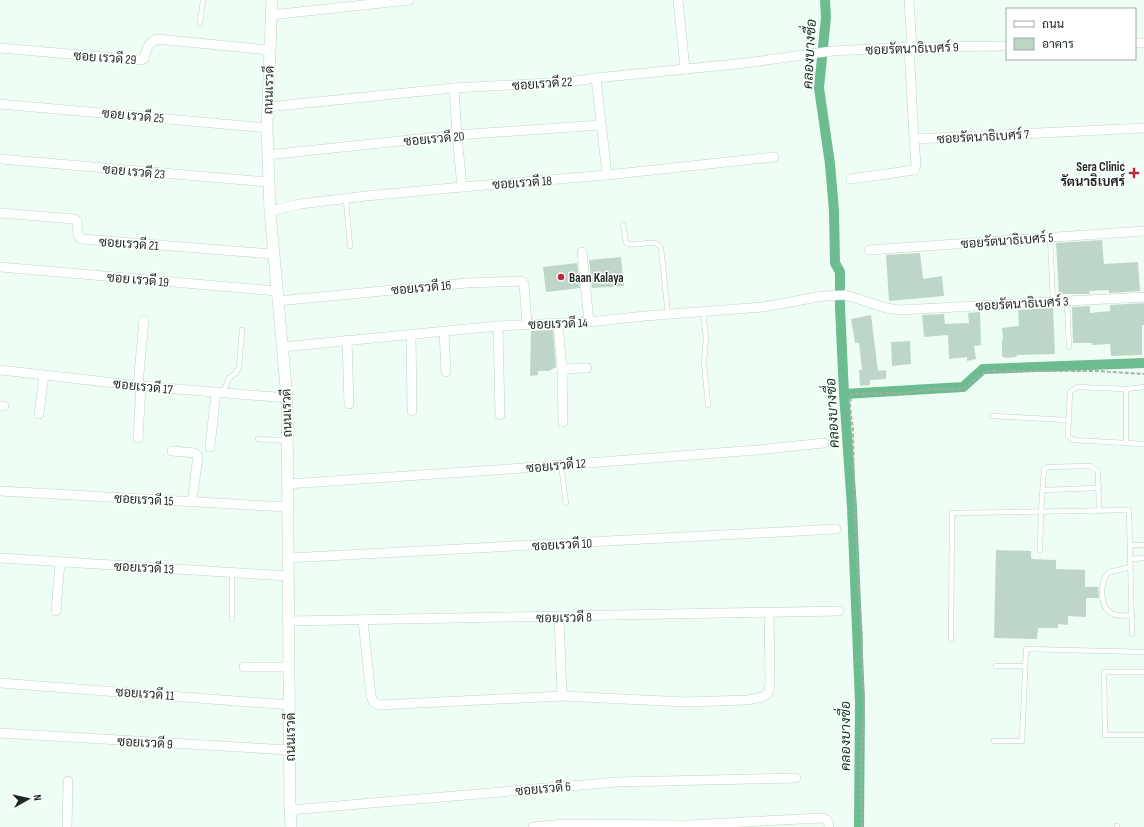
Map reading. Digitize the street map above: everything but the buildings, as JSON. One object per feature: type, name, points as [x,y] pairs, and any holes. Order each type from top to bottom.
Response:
[{"type":"street","name":"ถนนเรวดี","points":[[272,0],[267,107],[267,155],[273,254],[287,398],[291,827]]},
{"type":"street","points":[[271,15],[409,0]]},
{"type":"street","points":[[678,0],[685,69]]},
{"type":"street","points":[[851,179],[914,170],[916,165],[909,0]]},
{"type":"street","name":"ซอย เรวดี 29","points":[[0,48],[138,60],[144,59],[149,44],[151,41],[157,39],[269,50]]},
{"type":"street","name":"ซอยรัตนาธิเบศร์ 9","points":[[816,53],[910,47],[1006,46]]},
{"type":"street","name":"ซอยเรวดี 22","points":[[267,107],[454,88],[568,82],[746,63],[816,53]]},
{"type":"street","points":[[596,78],[607,175]]},
{"type":"street","points":[[454,88],[462,186]]},
{"type":"street","name":"ซอย เรวดี 25","points":[[0,104],[267,128]]},
{"type":"street","name":"ซอยเรวดี 20","points":[[267,155],[457,135],[601,125]]},
{"type":"street","name":"ซอยรัตนาธิเบศร์ 7","points":[[914,139],[1144,128]]},
{"type":"street","name":"ซอยเรวดี 18","points":[[270,211],[300,204],[462,186],[607,175],[774,157]]},
{"type":"street","name":"ซอย เรวดี 23","points":[[0,159],[268,182]]},
{"type":"street","name":"ซอยเรวดี 21","points":[[0,213],[74,219],[77,221],[78,235],[83,239],[273,254]]},
{"type":"street","name":"ซอยรัตนาธิเบศร์ 5","points":[[869,250],[1144,231]]},
{"type":"street","points":[[582,252],[589,322]]},
{"type":"street","name":"ซอย เรวดี 19","points":[[0,267],[277,296]]},
{"type":"street","name":"ซอยเรวดี 16","points":[[277,296],[467,283],[521,281],[524,284],[527,324]]},
{"type":"street","name":"ซอยเรวดี 14","points":[[282,347],[498,326],[589,322],[763,307],[833,295],[846,295],[886,308],[900,310]]},
{"type":"street","name":"ซอยรัตนาธิเบศร์ 3","points":[[900,310],[1144,297]]},
{"type":"street","points":[[138,438],[139,386],[144,320]]},
{"type":"street","points":[[558,323],[562,369],[563,422]]},
{"type":"street","points":[[498,326],[500,415]]},
{"type":"street","points":[[444,331],[446,372]]},
{"type":"street","points":[[411,334],[412,411]]},
{"type":"street","points":[[347,340],[349,404]]},
{"type":"street","points":[[562,369],[587,368]]},
{"type":"street","name":"ซอยเรวดี 17","points":[[0,370],[139,386],[287,398]]},
{"type":"street","points":[[39,414],[44,375]]},
{"type":"street","points":[[210,447],[219,393]]},
{"type":"street","name":"ซอยเรวดี 12","points":[[287,484],[757,450],[824,443]]},
{"type":"street","points":[[172,450],[195,453],[198,456],[192,502]]},
{"type":"street","name":"ซอยเรวดี 15","points":[[0,491],[287,507]]},
{"type":"street","name":"ซอยเรวดี 10","points":[[288,558],[836,529]]},
{"type":"street","name":"ซอยเรวดี 13","points":[[0,558],[288,576]]},
{"type":"street","points":[[56,611],[60,562]]},
{"type":"street","name":"ซอยเรวดี 8","points":[[289,621],[363,621],[839,611]]},
{"type":"street","points":[[363,621],[371,695],[374,702],[380,705],[562,696],[685,702],[747,700],[763,697],[769,691],[769,613]]},
{"type":"street","points":[[558,617],[562,696]]},
{"type":"street","points":[[244,667],[289,667]]},
{"type":"street","name":"ซอยเรวดี 11","points":[[0,683],[290,705]]},
{"type":"street","name":"ซอยเรวดี 9","points":[[0,733],[290,750]]},
{"type":"street","name":"ซอยเรวดี 6","points":[[290,810],[617,782],[796,778]]},
{"type":"street","points":[[67,827],[68,781]]},
{"type":"street","points":[[533,827],[683,826],[825,818],[829,823],[829,827]]},
{"type":"lane","points":[[200,23],[203,0]]},
{"type":"lane","points":[[346,199],[350,246]]},
{"type":"lane","points":[[623,225],[626,244],[634,246],[655,243],[661,248],[668,315]]},
{"type":"lane","points":[[1050,237],[1053,301]]},
{"type":"lane","points":[[1067,300],[1069,347]]},
{"type":"lane","points":[[703,312],[706,338],[704,362],[708,405]]},
{"type":"lane","points":[[219,393],[229,378],[236,373],[239,367],[242,330]]},
{"type":"lane","points":[[1144,387],[1126,389],[1074,388],[1070,392],[1068,420],[1068,436],[1070,439],[1144,444]]},
{"type":"lane","points":[[1126,389],[1126,442]]},
{"type":"lane","points":[[992,416],[1068,420]]},
{"type":"lane","points":[[258,439],[287,441]]},
{"type":"lane","points":[[561,464],[566,502]]},
{"type":"lane","points":[[1040,550],[1040,512],[1044,469],[1048,466],[1095,467],[1098,471],[1099,511]]},
{"type":"lane","points":[[1042,490],[1099,488]]},
{"type":"lane","points":[[951,639],[952,514],[1130,510],[1132,634]]},
{"type":"lane","points":[[1130,545],[1144,545]]},
{"type":"lane","points":[[1130,559],[1144,558]]},
{"type":"lane","points":[[1131,566],[1108,572],[1102,584],[1103,603],[1107,610],[1113,614],[1122,616],[1132,615]]},
{"type":"lane","points":[[232,573],[232,618]]},
{"type":"lane","points":[[994,741],[1022,741],[1026,649],[1144,652]]},
{"type":"lane","points":[[996,666],[1025,666]]},
{"type":"lane","points":[[1144,672],[1104,672],[1105,736],[1144,736]]},
{"type":"path","points":[[862,827],[861,772],[864,692],[862,677],[862,636],[854,489],[853,429],[850,407],[851,394],[904,393],[932,389],[963,388],[986,371],[1097,371],[1144,374]]},
{"type":"waterway","name":"คลองบางซื่อ","points":[[825,0],[826,17],[819,88],[830,164],[834,211],[835,263],[840,272],[844,394],[852,507],[860,703],[859,827]]},
{"type":"waterway","points":[[844,394],[963,387],[983,369],[1144,363]]},
{"type":"place","name":"Sera Clinic รัตนาธิเบศร์","points":[[1134,173]]},
{"type":"place","name":"Baan Kalaya","points":[[561,277]]}]
